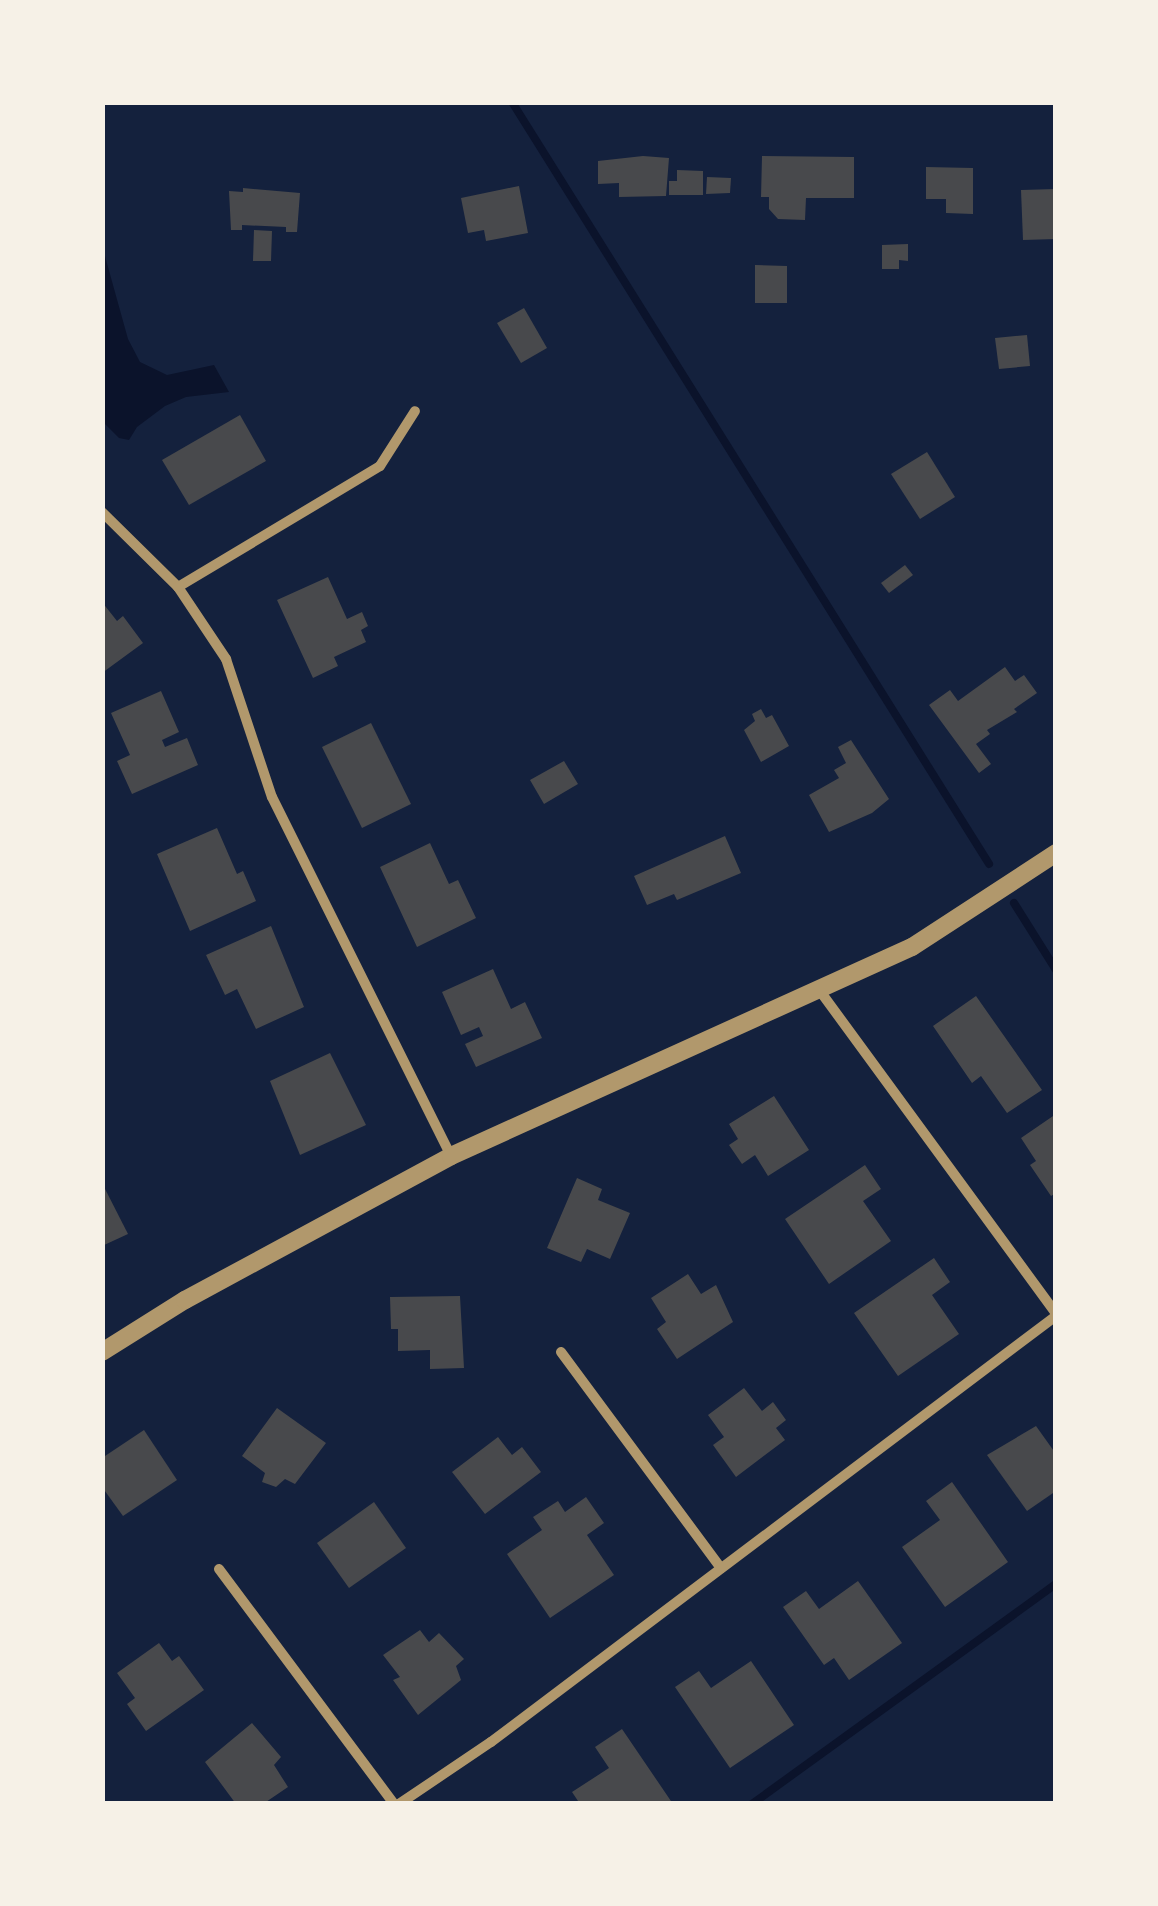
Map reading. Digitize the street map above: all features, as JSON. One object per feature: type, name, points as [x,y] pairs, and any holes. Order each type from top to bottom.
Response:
[{"type":"street","points":[[178,587],[380,466],[415,412]]},
{"type":"street","points":[[102,512],[178,587],[226,659],[272,797],[451,1156]]},
{"type":"street","points":[[102,1352],[208,1288],[451,1156],[912,947],[1056,853]]},
{"type":"street","points":[[219,1569],[396,1804],[491,1742],[1056,1315],[820,991]]},
{"type":"street","points":[[561,1352],[721,1568]]},
{"type":"water","points":[[103,249],[128,339],[140,362],[167,375],[214,365],[229,392],[186,397],[165,406],[137,427],[129,440],[119,438],[103,422]]},
{"type":"building","points":[[643,156],[669,158],[666,196],[619,197],[619,183],[598,184],[598,161]]},
{"type":"building","points":[[762,156],[854,157],[854,198],[806,198],[805,220],[778,219],[769,209],[769,197],[761,197]]},
{"type":"building","points":[[926,167],[973,168],[973,214],[946,213],[946,199],[926,199]]},
{"type":"building","points":[[677,170],[703,171],[703,195],[669,195],[669,181],[677,181]]},
{"type":"building","points":[[707,177],[731,178],[730,193],[706,194]]},
{"type":"building","points":[[519,186],[528,233],[486,241],[484,230],[468,233],[461,198]]},
{"type":"building","points":[[243,188],[300,193],[297,232],[286,232],[286,227],[242,225],[242,230],[231,230],[229,191],[243,192]]},
{"type":"building","points":[[1056,189],[1056,239],[1023,240],[1021,190]]},
{"type":"building","points":[[254,230],[272,231],[271,261],[253,261]]},
{"type":"building","points":[[908,244],[908,261],[899,260],[899,269],[882,269],[882,245]]},
{"type":"building","points":[[755,265],[787,266],[787,303],[755,303]]},
{"type":"building","points":[[524,308],[547,348],[521,363],[497,323]]},
{"type":"building","points":[[1027,335],[1030,366],[999,369],[995,338]]},
{"type":"building","points":[[240,415],[266,461],[189,505],[162,460]]},
{"type":"building","points":[[927,452],[955,497],[920,519],[891,474]]},
{"type":"building","points":[[905,565],[913,575],[889,593],[881,583]]},
{"type":"building","points":[[328,577],[347,619],[362,612],[368,626],[361,630],[366,642],[334,657],[338,666],[313,678],[277,600]]},
{"type":"building","points":[[102,602],[117,621],[123,616],[143,643],[102,673]]},
{"type":"building","points":[[1005,667],[1015,681],[1024,675],[1037,693],[1014,709],[1017,712],[987,730],[990,734],[976,744],[991,764],[979,773],[929,705],[950,690],[958,701]]},
{"type":"building","points":[[161,691],[179,732],[162,740],[165,747],[187,738],[198,765],[132,794],[117,761],[130,755],[111,713]]},
{"type":"building","points":[[761,709],[766,718],[772,715],[789,746],[761,762],[744,730],[755,721],[752,714]]},
{"type":"building","points":[[371,723],[411,804],[362,828],[322,747]]},
{"type":"building","points":[[851,740],[889,799],[872,813],[829,832],[809,795],[839,778],[834,770],[846,763],[838,747]]},
{"type":"building","points":[[564,761],[578,784],[544,804],[530,780]]},
{"type":"building","points":[[217,828],[237,874],[243,871],[256,901],[190,931],[157,854]]},
{"type":"building","points":[[725,836],[741,873],[677,900],[674,894],[647,905],[634,876]]},
{"type":"building","points":[[430,843],[449,884],[458,880],[476,918],[417,947],[380,867]]},
{"type":"building","points":[[271,926],[304,1007],[256,1029],[237,989],[225,995],[206,955]]},
{"type":"building","points":[[493,969],[511,1009],[525,1002],[542,1038],[476,1067],[465,1044],[483,1036],[479,1027],[461,1035],[442,992]]},
{"type":"building","points":[[976,996],[1042,1090],[1007,1113],[981,1076],[972,1083],[933,1026]]},
{"type":"building","points":[[330,1053],[366,1125],[300,1155],[270,1081]]},
{"type":"building","points":[[774,1096],[809,1150],[768,1176],[755,1155],[742,1164],[729,1145],[738,1139],[729,1124]]},
{"type":"building","points":[[1056,1114],[1056,1193],[1051,1196],[1030,1165],[1036,1161],[1021,1138]]},
{"type":"building","points":[[865,1165],[881,1189],[863,1201],[891,1241],[829,1284],[785,1219]]},
{"type":"building","points":[[577,1178],[602,1189],[598,1200],[630,1213],[610,1259],[587,1249],[581,1262],[547,1248]]},
{"type":"building","points":[[102,1183],[128,1234],[102,1246]]},
{"type":"building","points":[[934,1258],[950,1282],[932,1295],[959,1334],[898,1376],[854,1313]]},
{"type":"building","points":[[688,1274],[701,1294],[716,1285],[733,1322],[677,1359],[657,1329],[666,1322],[651,1298]]},
{"type":"building","points":[[460,1296],[464,1368],[430,1369],[430,1350],[398,1351],[398,1329],[391,1329],[390,1297]]},
{"type":"building","points":[[744,1388],[762,1411],[773,1402],[786,1420],[776,1428],[785,1440],[736,1477],[713,1445],[724,1437],[708,1415]]},
{"type":"building","points":[[277,1408],[326,1443],[295,1484],[285,1479],[276,1487],[262,1482],[265,1473],[242,1456]]},
{"type":"building","points":[[1036,1426],[1056,1454],[1056,1491],[1027,1511],[987,1455]]},
{"type":"building","points":[[144,1430],[177,1480],[123,1516],[102,1487],[102,1458]]},
{"type":"building","points":[[498,1437],[512,1455],[522,1447],[541,1472],[485,1514],[452,1472]]},
{"type":"building","points":[[952,1482],[1008,1562],[945,1607],[902,1547],[940,1520],[926,1501]]},
{"type":"building","points":[[586,1497],[604,1523],[587,1535],[614,1575],[550,1618],[507,1554],[542,1530],[533,1517],[558,1501],[565,1512]]},
{"type":"building","points":[[374,1502],[406,1548],[349,1588],[317,1543]]},
{"type":"building","points":[[858,1581],[902,1643],[849,1680],[834,1658],[824,1665],[783,1607],[806,1591],[819,1609]]},
{"type":"building","points":[[420,1630],[429,1642],[439,1633],[464,1659],[456,1666],[461,1680],[418,1715],[393,1680],[400,1677],[383,1655]]},
{"type":"building","points":[[159,1643],[172,1661],[179,1656],[204,1690],[146,1731],[127,1704],[135,1698],[117,1673]]},
{"type":"building","points":[[751,1661],[794,1725],[730,1768],[675,1687],[699,1671],[711,1688]]},
{"type":"building","points":[[252,1723],[281,1757],[274,1765],[288,1787],[263,1804],[236,1804],[205,1762]]},
{"type":"building","points":[[622,1729],[673,1804],[580,1804],[572,1792],[609,1768],[595,1747]]},
{"type":"waterway","points":[[512,102],[989,864]]},
{"type":"waterway","points":[[1014,903],[1056,970]]},
{"type":"waterway","points":[[752,1804],[1056,1584]]}]
